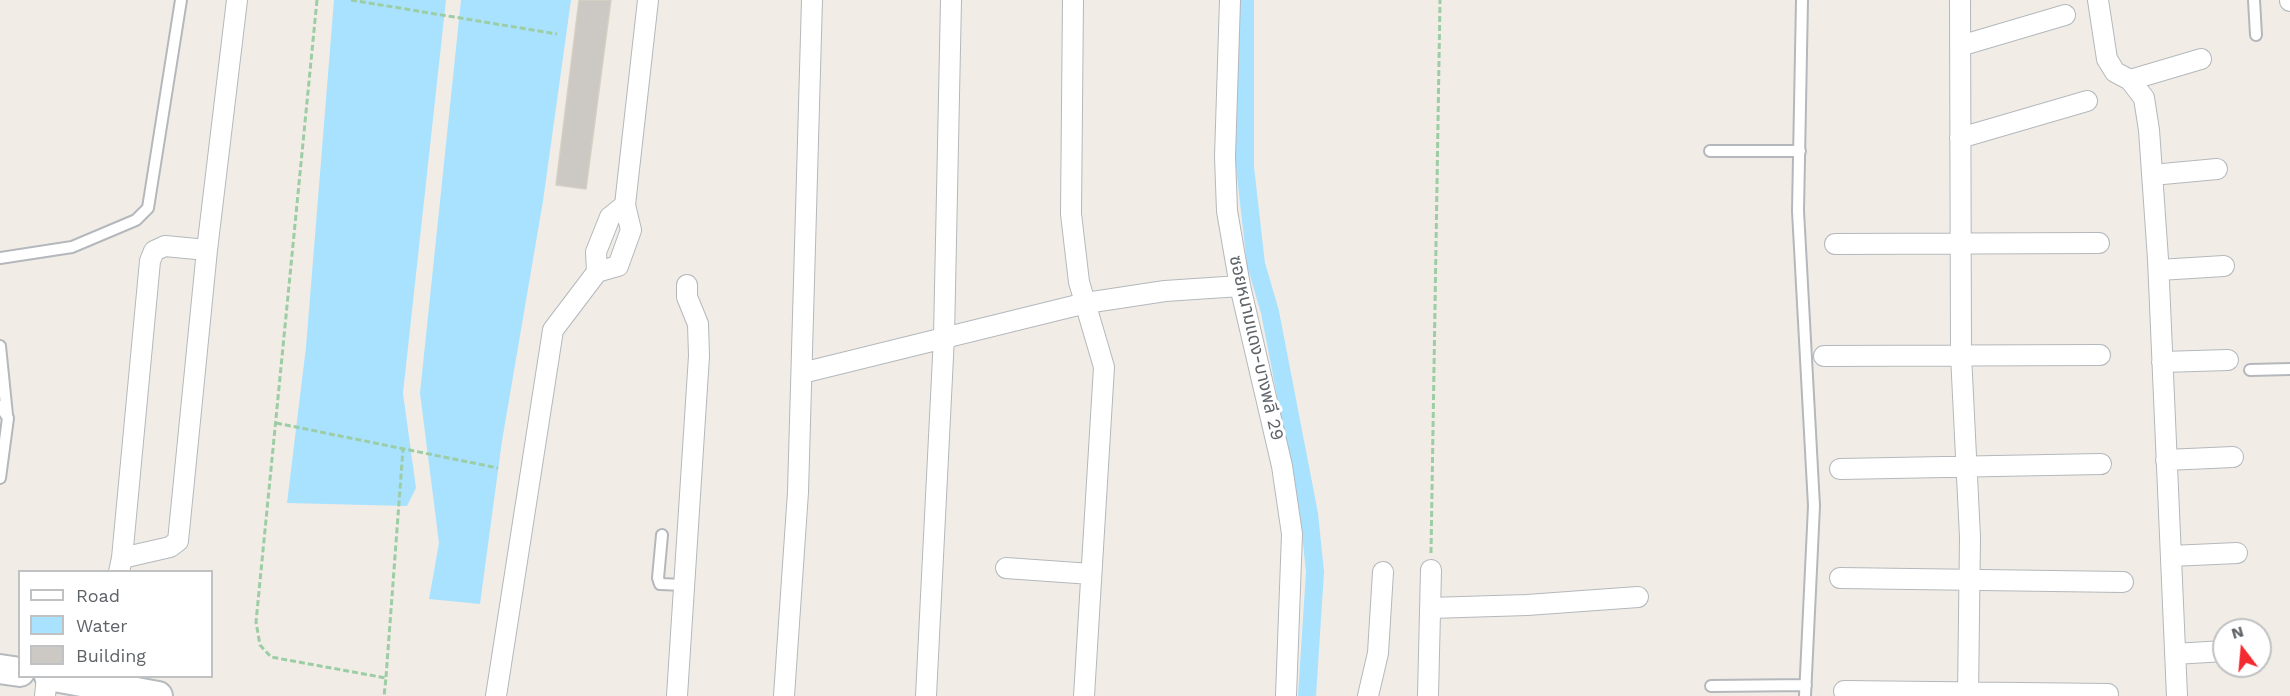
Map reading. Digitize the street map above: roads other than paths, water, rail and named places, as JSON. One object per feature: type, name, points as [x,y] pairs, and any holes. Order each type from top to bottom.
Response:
[{"type":"main road","points":[[0,669],[18,672]]},
{"type":"main road","points":[[65,683],[158,696]]},
{"type":"street","points":[[207,250],[165,246],[153,251],[150,261],[120,565],[170,547],[178,541],[207,250],[237,0]]},
{"type":"street","points":[[496,696],[553,330],[597,272],[596,252],[610,217],[626,205],[648,0]]},
{"type":"street","points":[[784,696],[798,492],[812,0]]},
{"type":"street","points":[[926,696],[944,337],[951,0]]},
{"type":"street","points":[[1073,0],[1071,214],[1079,282],[1104,367],[1084,696]]},
{"type":"street","name":"ซอยหนามแดง-บางพลี 29","points":[[1230,0],[1225,157],[1227,211],[1240,286],[1282,466],[1292,534],[1286,696]]},
{"type":"street","points":[[1960,0],[1961,355],[1968,468],[1970,581],[1968,693]]},
{"type":"street","points":[[2098,0],[2107,59],[2115,72],[2130,80],[2144,98],[2158,270],[2177,696]]},
{"type":"street","points":[[1960,46],[2065,15]]},
{"type":"street","points":[[2130,80],[2201,59]]},
{"type":"street","points":[[1960,138],[2087,101]]},
{"type":"street","points":[[2152,175],[2217,169]]},
{"type":"street","points":[[1835,244],[2098,243]]},
{"type":"street","points":[[2158,270],[2224,266]]},
{"type":"street","points":[[677,696],[699,356],[698,324],[687,297],[687,285]]},
{"type":"street","points":[[802,374],[1086,303],[1165,291],[1240,286]]},
{"type":"street","points":[[1824,356],[2100,355]]},
{"type":"street","points":[[2162,362],[2228,360]]},
{"type":"street","points":[[2166,460],[2233,457]]},
{"type":"street","points":[[1840,469],[2101,464]]},
{"type":"street","points":[[2171,556],[2237,553]]},
{"type":"street","points":[[1006,568],[1091,574]]},
{"type":"street","points":[[1428,696],[1431,570]]},
{"type":"street","points":[[1368,696],[1378,653],[1383,572]]},
{"type":"street","points":[[1840,579],[2122,582]]},
{"type":"street","points":[[1430,608],[1527,605],[1638,597]]},
{"type":"street","points":[[2175,654],[2212,652]]},
{"type":"street","points":[[1844,691],[2108,694]]},
{"type":"lane","points":[[0,258],[72,247],[136,220],[148,208],[181,0]]},
{"type":"lane","points":[[1711,686],[1806,691],[1815,506],[1798,211],[1802,0]]},
{"type":"lane","points":[[2254,0],[2256,35]]},
{"type":"lane","points":[[1710,151],[1800,151]]},
{"type":"lane","points":[[0,346],[8,418],[0,478]]},
{"type":"lane","points":[[2250,370],[2290,369]]},
{"type":"lane","points":[[0,406],[8,418]]},
{"type":"lane","points":[[662,535],[658,578],[660,584],[684,585]]},
{"type":"water","points":[[334,0],[446,0],[403,393],[416,488],[407,506],[287,503],[306,347]]},
{"type":"water","points":[[461,0],[571,0],[543,201],[502,441],[480,604],[429,599],[439,543],[420,393]]},
{"type":"waterway","points":[[1245,0],[1245,167],[1256,264],[1270,312],[1309,514],[1315,572],[1307,696]]}]
